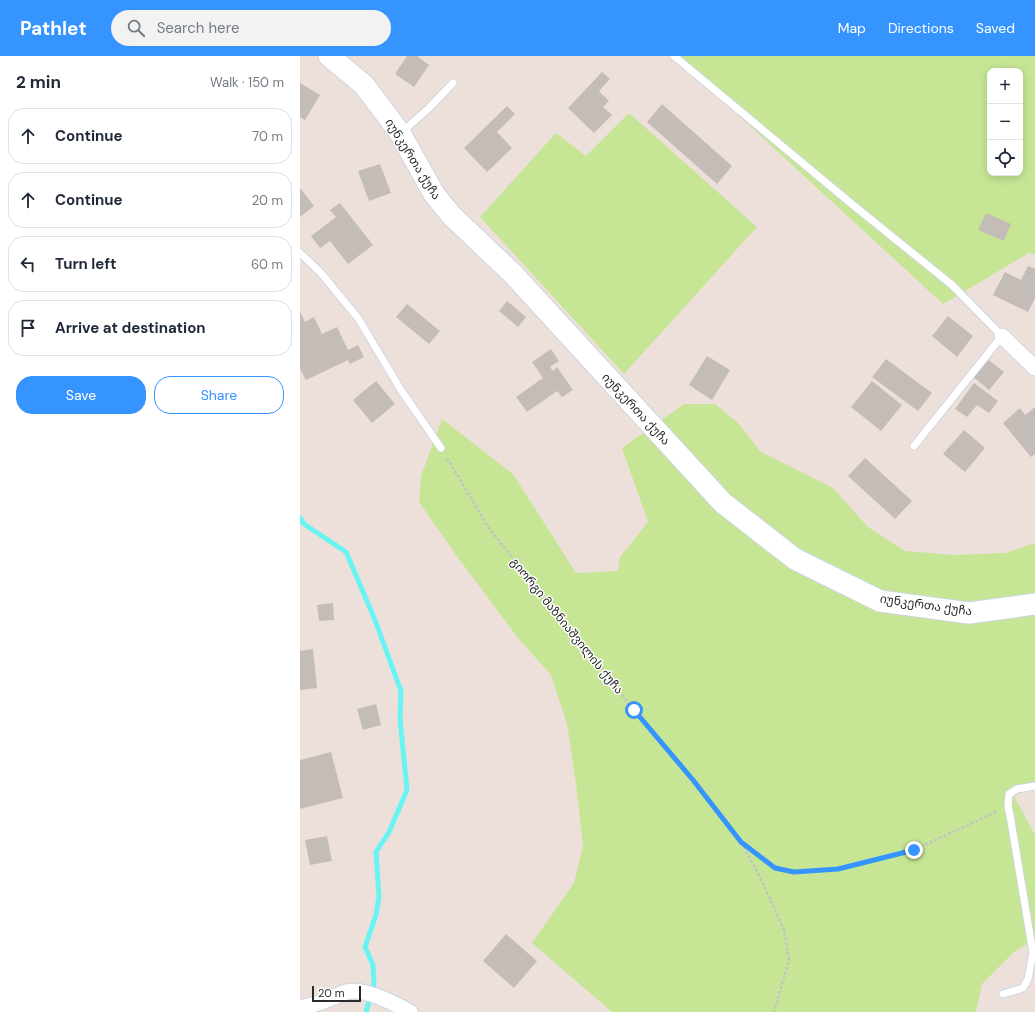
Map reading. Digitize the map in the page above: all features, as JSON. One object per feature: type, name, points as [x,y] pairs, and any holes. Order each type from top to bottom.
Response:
[{"type":"main road","name":"იუნკერთა ქუჩა","points":[[328,56],[364,85],[400,133],[434,194],[451,215],[513,274],[723,503],[795,559],[880,601],[969,613],[1035,604]]},
{"type":"street","points":[[1002,336],[1035,368]]},
{"type":"street","points":[[300,1008],[345,992],[352,991],[371,994],[404,1008]]},
{"type":"lane","points":[[674,56],[952,285],[1002,336],[914,446]]},
{"type":"lane","points":[[400,133],[453,83]]},
{"type":"lane","points":[[300,253],[321,273],[358,318],[402,390],[441,448]]},
{"type":"lane","points":[[1003,994],[1023,988],[1028,979],[1033,953],[1012,821],[1008,806],[1009,794],[1017,789],[1035,786]]},
{"type":"path","name":"გიორგი მაზნიაშვილის ქუჩა","points":[[441,448],[490,530],[594,658],[634,710],[693,780],[741,842],[761,879],[784,930],[789,960],[774,1012]]},
{"type":"path","points":[[741,842],[775,868],[794,872],[838,869],[914,850],[1008,806]]},
{"type":"green space","points":[[674,56],[1035,56],[1035,255],[1029,253],[943,304]]},
{"type":"green space","points":[[629,113],[757,227],[624,374],[480,217],[556,133],[586,156]]},
{"type":"green space","points":[[684,404],[715,404],[738,423],[761,452],[833,488],[868,527],[905,551],[954,555],[1005,553],[1035,543],[1035,787],[1014,796],[1035,835],[1035,939],[1014,952],[982,984],[976,1012],[612,1012],[532,943],[574,883],[583,846],[567,724],[551,675],[518,638],[456,555],[419,502],[421,476],[442,419],[513,474],[576,573],[618,571],[620,557],[648,522],[622,448]]},
{"type":"building","points":[[407,56],[417,56],[429,65],[414,87],[395,74]]},
{"type":"building","points":[[602,72],[610,79],[599,91],[609,101],[603,107],[612,115],[594,133],[568,108]]},
{"type":"building","points":[[300,83],[320,95],[305,120],[300,117]]},
{"type":"building","points":[[662,104],[732,166],[717,184],[647,122]]},
{"type":"building","points":[[507,106],[515,114],[497,132],[512,148],[487,172],[464,148]]},
{"type":"building","points":[[380,164],[391,193],[369,201],[358,171]]},
{"type":"building","points":[[300,188],[314,206],[300,217]]},
{"type":"building","points":[[340,203],[373,245],[348,264],[330,241],[320,248],[311,236],[336,217],[330,210]]},
{"type":"building","points":[[986,213],[1011,224],[1004,241],[978,230]]},
{"type":"building","points":[[1028,266],[1035,269],[1035,298],[1028,312],[993,295],[1005,272],[1021,280]]},
{"type":"building","points":[[507,301],[526,317],[518,327],[499,311]]},
{"type":"building","points":[[407,304],[440,331],[429,344],[396,317]]},
{"type":"building","points":[[300,311],[305,322],[314,317],[322,334],[337,327],[348,350],[358,345],[364,357],[350,364],[348,360],[306,380],[300,369]]},
{"type":"building","points":[[948,316],[973,336],[957,357],[932,336]]},
{"type":"building","points":[[551,349],[559,361],[550,367],[553,371],[557,367],[573,390],[562,397],[557,391],[527,412],[516,397],[543,378],[532,362]]},
{"type":"building","points":[[707,356],[730,370],[712,400],[689,385]]},
{"type":"building","points":[[986,358],[1004,372],[989,390],[972,376]]},
{"type":"building","points":[[886,359],[932,393],[918,411],[872,377]]},
{"type":"building","points":[[376,381],[395,404],[372,423],[353,400]]},
{"type":"building","points":[[872,381],[902,405],[881,431],[851,407]]},
{"type":"building","points":[[974,383],[998,401],[989,413],[977,405],[967,417],[955,409]]},
{"type":"building","points":[[1035,407],[1035,454],[1031,457],[1003,423],[1020,408],[1025,415]]},
{"type":"building","points":[[964,430],[985,448],[965,472],[943,454]]},
{"type":"building","points":[[865,458],[912,501],[895,519],[848,476]]},
{"type":"building","points":[[333,603],[334,620],[319,621],[317,605]]},
{"type":"building","points":[[313,649],[317,688],[300,690],[300,651]]},
{"type":"building","points":[[376,704],[381,725],[363,730],[357,709]]},
{"type":"building","points":[[331,752],[343,798],[300,809],[300,760]]},
{"type":"building","points":[[327,836],[332,861],[310,865],[305,840]]},
{"type":"building","points":[[506,934],[537,961],[514,988],[483,961]]},
{"type":"waterway","points":[[300,518],[304,524],[346,552],[375,620],[401,691],[400,719],[407,790],[389,832],[376,852],[379,897],[376,915],[365,947],[373,965],[374,984],[366,1012]]},
{"type":"route","points":[[634,710],[693,780],[741,842],[775,868],[794,872],[838,869],[914,850]]}]
